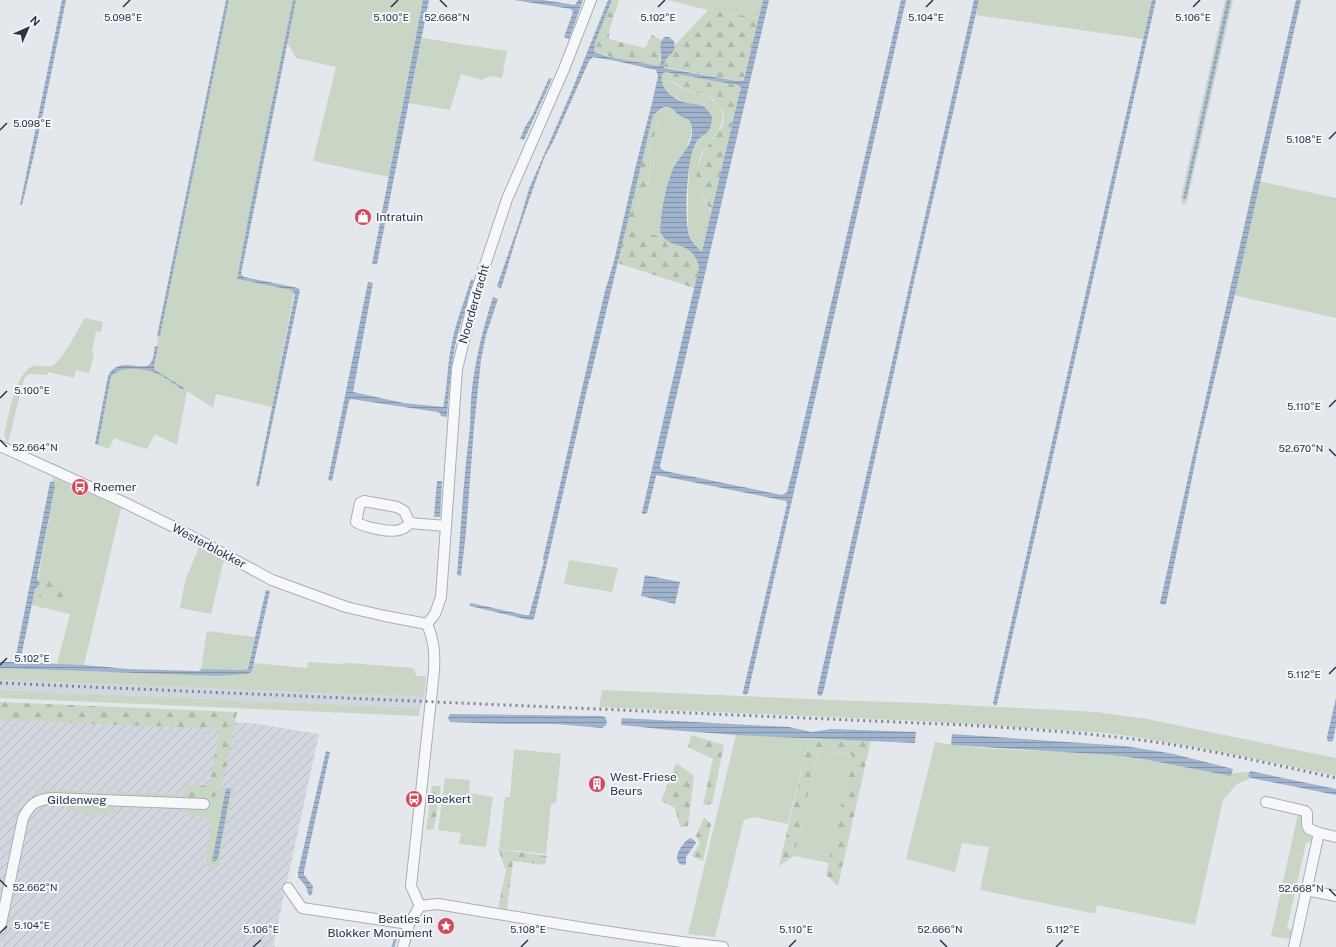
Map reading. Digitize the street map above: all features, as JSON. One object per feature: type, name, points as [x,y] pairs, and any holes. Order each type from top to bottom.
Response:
[{"type":"street","name":"Noorderdracht","points":[[427,624],[435,614],[440,602],[457,369],[474,298],[507,199],[564,69],[591,0]]},
{"type":"street","name":"Westerblokker","points":[[0,446],[157,519],[272,580],[346,606],[385,616],[427,624]]},
{"type":"street","points":[[410,523],[404,511],[397,507],[364,501],[360,503],[356,522],[363,526],[395,531],[402,529],[410,523],[446,526]]},
{"type":"street","points":[[420,906],[411,886],[434,671],[435,650],[427,624]]},
{"type":"street","name":"Gildenweg","points":[[0,929],[23,818],[33,803],[51,798],[204,804]]},
{"type":"street","points":[[1266,802],[1305,811],[1307,813],[1307,825],[1309,829],[1319,834],[1336,837]]},
{"type":"street","points":[[1294,947],[1319,834]]},
{"type":"street","points":[[288,888],[302,908],[409,924]]},
{"type":"street","points":[[1306,890],[1336,896]]},
{"type":"street","points":[[420,906],[438,904],[596,931],[724,947]]},
{"type":"street","points":[[403,947],[409,924],[420,906]]},
{"type":"shaded area","points":[[0,680],[424,697],[420,708],[0,690]]},
{"type":"shaded area","points":[[0,719],[251,723],[319,734],[273,946],[279,947],[0,947]]},
{"type":"green space","points":[[229,0],[293,0],[237,279],[291,290],[294,293],[272,407],[216,394],[213,408],[187,391],[177,445],[155,434],[147,449],[114,438],[109,449],[98,445],[111,377],[115,373],[131,368],[157,373],[184,389],[156,371],[154,366],[158,347],[158,336],[160,336]]},
{"type":"green space","points":[[296,0],[423,0],[389,177],[313,161],[336,67],[296,58],[287,42]]},
{"type":"green space","points":[[612,0],[619,0],[609,31],[609,39],[645,48],[652,35],[661,40],[659,66],[619,59],[594,52],[595,43]]},
{"type":"green space","points":[[668,0],[763,0],[759,18],[708,10]]},
{"type":"green space","points":[[979,0],[1152,0],[1143,39],[976,15]]},
{"type":"green space","points":[[1225,0],[1227,0],[1184,199],[1186,199],[1231,0],[1233,0],[1187,202],[1184,205],[1181,202],[1181,197]]},
{"type":"green space","points":[[708,10],[759,18],[743,81],[664,67],[665,59],[672,54],[675,45]]},
{"type":"green space","points":[[422,38],[507,51],[502,78],[490,76],[482,80],[461,74],[450,110],[409,103]]},
{"type":"green space","points":[[663,72],[669,72],[670,80],[679,87],[710,98],[718,105],[722,112],[723,119],[721,126],[702,153],[698,164],[700,187],[704,199],[712,212],[703,252],[692,240],[688,230],[690,157],[694,146],[701,136],[702,106],[683,102],[669,93],[662,85],[660,80]]},
{"type":"green space","points":[[669,72],[741,87],[712,212],[707,205],[697,179],[696,170],[704,151],[723,125],[723,111],[713,99],[684,89],[670,80]]},
{"type":"green space","points":[[665,107],[672,109],[680,116],[688,120],[692,128],[688,145],[666,194],[661,217],[661,235],[653,235],[641,231],[636,226],[635,220],[638,205],[650,176],[650,154],[660,122],[653,115]]},
{"type":"green space","points":[[653,115],[660,122],[654,137],[650,154],[649,178],[638,206],[635,220],[641,231],[651,235],[661,235],[670,242],[686,248],[695,255],[699,267],[694,288],[617,263]]},
{"type":"green space","points":[[1254,180],[1336,198],[1336,318],[1229,294]]},
{"type":"green space","points":[[85,318],[103,322],[101,332],[96,331],[92,352],[94,354],[89,373],[76,370],[74,378],[48,372],[47,375],[29,374],[24,379],[8,443],[4,435],[12,400],[23,375],[31,367],[52,366],[56,363],[65,352]]},
{"type":"green space","points":[[53,477],[121,508],[84,665],[57,664],[70,614],[31,605],[38,580],[55,486],[54,482],[52,482]]},
{"type":"green space","points":[[199,547],[224,559],[211,614],[180,608],[185,581]]},
{"type":"green space","points":[[569,560],[618,568],[612,592],[564,584]]},
{"type":"green space","points":[[48,579],[72,590],[71,597],[39,598],[40,590]]},
{"type":"green space","points":[[207,631],[255,637],[247,669],[201,669]]},
{"type":"green space","points":[[308,662],[341,664],[350,663],[413,668],[417,676],[426,676],[424,697],[0,680],[0,668],[217,676],[248,674],[252,671],[254,663],[307,668]]},
{"type":"green space","points":[[0,690],[420,708],[419,716],[0,698]]},
{"type":"green space","points":[[602,690],[924,703],[1097,712],[1147,719],[1336,758],[1336,776],[1193,747],[1106,733],[921,721],[599,707]]},
{"type":"green space","points":[[0,702],[237,712],[229,758],[222,783],[217,793],[212,800],[183,799],[187,785],[209,786],[220,729],[0,720]]},
{"type":"green space","points":[[691,735],[724,745],[712,804],[703,805],[713,759],[688,747]]},
{"type":"green space","points":[[736,735],[788,736],[809,739],[788,824],[754,817],[744,820],[715,937],[688,934]]},
{"type":"green space","points":[[809,739],[871,740],[838,886],[826,875],[852,755],[818,751],[794,856],[779,866]]},
{"type":"green space","points":[[935,742],[995,749],[1113,755],[1231,775],[1232,773],[1249,772],[1251,778],[1237,784],[1223,800],[1195,925],[1097,905],[1095,913],[1092,913],[980,890],[989,847],[962,843],[955,872],[906,859]]},
{"type":"green space","points":[[514,749],[561,754],[556,803],[551,804],[546,854],[499,849],[505,797],[510,797]]},
{"type":"green space","points":[[818,751],[852,755],[829,863],[794,856]]},
{"type":"green space","points":[[676,763],[694,776],[688,826],[680,827],[675,808],[661,801]]},
{"type":"green space","points":[[445,778],[470,780],[469,793],[493,797],[486,847],[459,844],[461,833],[438,830]]},
{"type":"green space","points":[[432,786],[441,786],[434,829],[426,830]]},
{"type":"green space","points":[[221,787],[226,788],[212,861],[215,862],[218,858],[231,789],[234,790],[220,856],[220,865],[214,868],[206,863],[211,824],[207,822],[207,818],[195,815],[185,815],[184,811],[187,809],[205,810],[205,800],[218,794]]},
{"type":"green space","points":[[37,789],[184,795],[183,799],[48,792],[37,794],[35,793]]},
{"type":"green space","points":[[69,804],[112,806],[116,809],[115,813],[113,814],[93,815],[67,810],[67,806]]},
{"type":"green space","points":[[1298,814],[1304,822],[1303,832],[1315,835],[1313,841],[1306,843],[1287,928],[1294,931],[1289,939],[1271,936]]},
{"type":"green space","points":[[704,817],[711,824],[703,861],[692,856],[700,843],[696,836]]},
{"type":"green space","points":[[498,849],[547,856],[545,865],[513,861],[507,910],[498,908],[506,870]]},
{"type":"water","points":[[62,0],[66,0],[40,128],[22,205],[20,205]]},
{"type":"water","points":[[226,0],[229,0],[160,336],[157,336]]},
{"type":"water","points":[[293,0],[296,0],[241,274],[244,277],[298,288],[300,290],[259,486],[256,486],[295,294],[291,290],[237,279]]},
{"type":"water","points":[[423,0],[429,0],[377,264],[372,264]]},
{"type":"water","points":[[514,0],[543,0],[575,5],[578,0],[583,0],[569,39],[564,37],[573,12],[571,9]]},
{"type":"water","points":[[608,0],[612,0],[595,43],[594,52],[609,57],[659,66],[661,62],[660,46],[662,40],[665,37],[669,37],[674,41],[675,46],[672,53],[665,61],[664,68],[743,81],[763,0],[769,0],[660,466],[661,469],[665,471],[782,495],[787,492],[792,473],[901,0],[906,0],[748,693],[746,695],[743,694],[743,692],[787,504],[786,501],[657,475],[647,513],[642,514],[699,267],[696,258],[691,252],[686,248],[669,242],[660,232],[661,216],[670,177],[673,169],[688,146],[692,136],[691,123],[668,107],[660,109],[653,115],[590,379],[588,381],[534,619],[529,620],[469,605],[471,603],[529,615],[544,561],[543,559],[589,358],[605,291],[614,261],[658,76],[656,70],[616,61],[593,57],[589,61],[553,142],[545,156],[517,235],[501,289],[497,286],[529,189],[570,95]],"holes":[[[666,72],[741,87],[702,252],[691,239],[687,227],[688,177],[694,147],[700,138],[710,129],[712,117],[708,110],[703,107],[674,98],[664,87],[662,82],[663,73]]]},
{"type":"water","points":[[974,0],[979,0],[915,277],[824,689],[822,695],[819,696],[817,693]]},
{"type":"water","points":[[1152,0],[1156,0],[997,704],[995,706],[993,703]]},
{"type":"water","points":[[1227,0],[1231,0],[1186,199],[1184,199],[1183,198]]},
{"type":"water","points":[[1296,0],[1301,0],[1237,285],[1199,444],[1166,604],[1163,605],[1160,603]]},
{"type":"water","points":[[549,78],[552,79],[524,140],[520,139],[533,114]]},
{"type":"water","points":[[471,279],[475,281],[457,337],[450,377],[447,417],[441,416],[440,413],[437,412],[351,399],[349,401],[332,481],[328,480],[368,282],[373,283],[353,392],[404,403],[443,407],[450,350],[458,318]]},
{"type":"water","points":[[493,297],[498,299],[486,335],[481,360],[461,576],[457,575],[470,431],[472,388],[480,342]]},
{"type":"water","points":[[155,346],[158,347],[154,366],[155,370],[184,388],[183,390],[157,373],[130,369],[115,373],[111,377],[98,445],[95,444],[108,376],[112,370],[118,366],[147,366],[153,358]]},
{"type":"water","points":[[437,481],[442,481],[440,517],[434,517]]},
{"type":"water","points":[[50,482],[54,482],[55,486],[37,579],[40,584],[35,589],[20,662],[129,669],[199,671],[201,669],[246,670],[248,668],[266,590],[270,591],[252,671],[248,674],[217,676],[0,668],[0,662],[13,662],[15,660]]},
{"type":"water","points":[[645,575],[680,582],[675,604],[641,596]]},
{"type":"water","points":[[1336,698],[1336,725],[1333,741],[1329,742],[1327,737]]},
{"type":"water","points":[[450,714],[602,716],[605,717],[607,721],[606,725],[602,728],[556,724],[450,722],[448,718]]},
{"type":"water","points":[[622,718],[789,727],[812,732],[831,729],[916,732],[915,743],[736,735],[621,725]]},
{"type":"water","points":[[952,734],[1125,746],[1174,754],[1233,769],[1231,776],[1143,759],[1111,755],[951,745]]},
{"type":"water","points":[[326,751],[330,752],[304,871],[304,875],[313,886],[312,894],[310,896],[307,889],[298,877],[298,872]]},
{"type":"water","points":[[1250,771],[1336,789],[1336,795],[1251,778],[1248,776]]},
{"type":"water","points":[[226,788],[231,789],[218,858],[215,862],[212,861]]},
{"type":"water","points":[[690,838],[696,843],[686,857],[686,863],[684,865],[677,860],[678,852]]},
{"type":"waterway","points":[[393,947],[396,937]]},
{"type":"railway","points":[[0,683],[965,725],[1036,730],[1108,736],[1155,742],[1246,758],[1336,778]]},
{"type":"place","name":"Intratuin","points":[[363,217]]},
{"type":"place","name":"Roemer","points":[[80,487]]},
{"type":"place","name":"West-Friese Beurs","points":[[597,784]]},
{"type":"place","name":"Boekert","points":[[414,799]]},
{"type":"place","name":"Beatles in Blokker Monument","points":[[446,926]]}]
